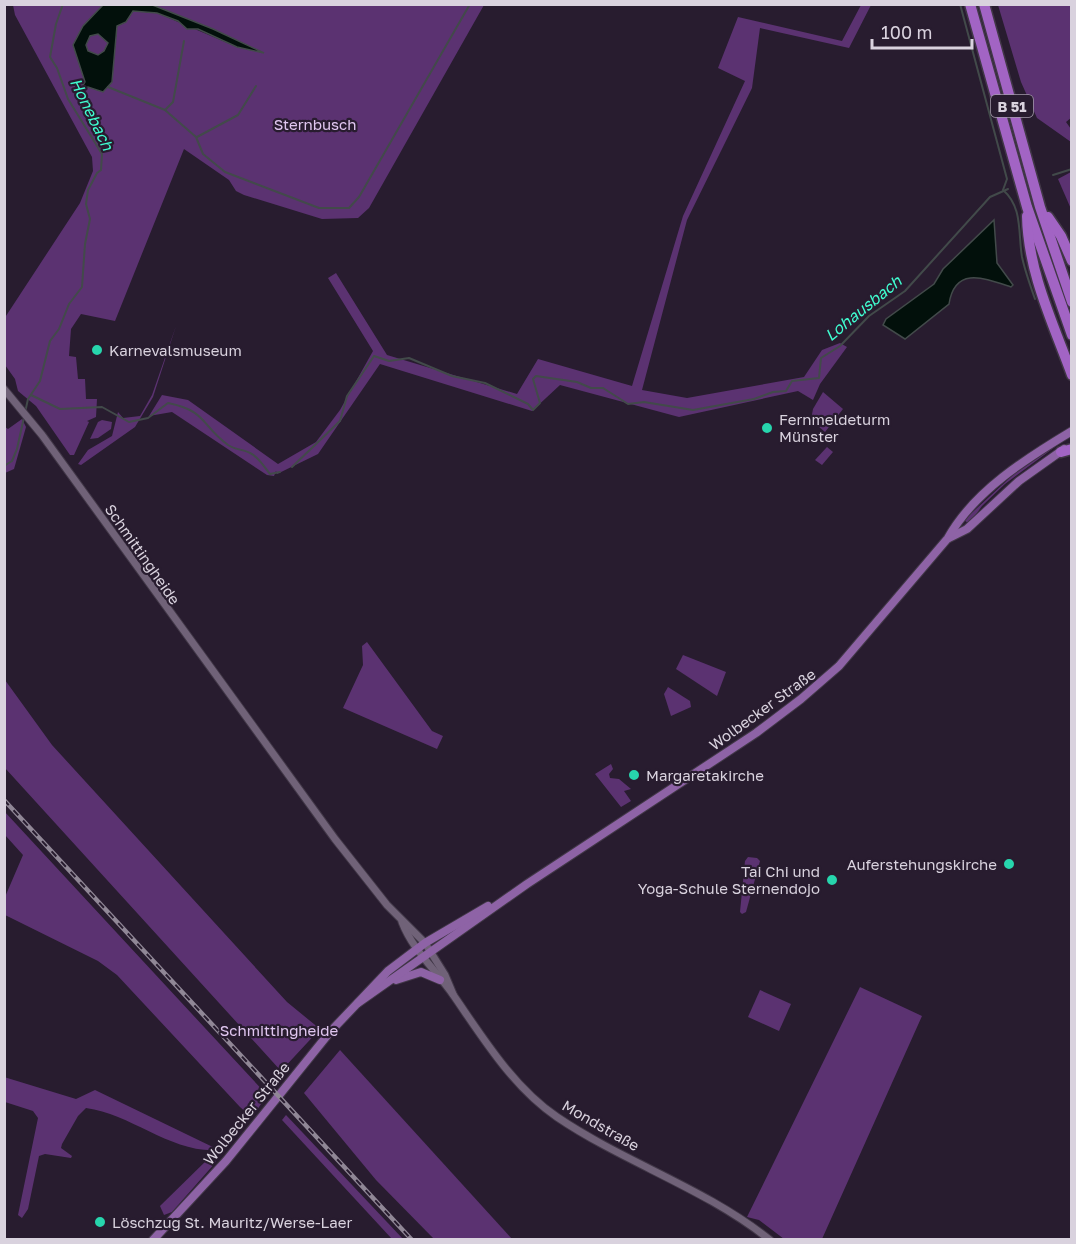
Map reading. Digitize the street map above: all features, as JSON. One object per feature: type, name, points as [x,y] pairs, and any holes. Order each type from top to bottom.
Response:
[{"type":"highway","name":"B 51","points":[[970,4],[1027,207],[1071,335]]},
{"type":"highway","name":"B 51","points":[[984,4],[1040,207],[1071,302]]},
{"type":"highway","points":[[1027,207],[1029,250],[1034,272],[1071,375]]},
{"type":"highway","points":[[1040,207],[1061,236],[1071,261]]},
{"type":"main road","name":"Wolbecker Straße","points":[[153,1239],[220,1167],[314,1051],[388,971],[527,884],[756,733],[822,683],[948,538],[958,519],[980,498],[1035,454],[1071,431]]},
{"type":"main road","name":"Wolbecker Straße","points":[[948,538],[967,529],[1001,496],[1066,451],[1071,445]]},
{"type":"main road","name":"Wolbecker Straße","points":[[358,1002],[382,987],[424,949]]},
{"type":"main road","points":[[382,987],[417,972],[429,974],[440,980]]},
{"type":"street","name":"Schmittingheide","points":[[4,389],[29,418],[264,743],[380,897],[402,922],[415,930],[424,949]]},
{"type":"street","name":"Mondstraße","points":[[424,949],[440,980],[453,994]]},
{"type":"street","name":"Mondstraße","points":[[424,949],[453,994],[513,1076],[556,1117],[717,1205],[770,1239]]},
{"type":"green space","name":"Sternbusch","points":[[13,5],[103,5],[83,26],[73,45],[85,82],[82,89],[88,87],[103,92],[112,82],[117,26],[126,22],[133,11],[157,13],[237,47],[264,53],[150,5],[484,5],[369,208],[358,218],[322,219],[244,195],[236,191],[229,180],[184,149],[115,321],[81,314],[71,329],[69,356],[76,357],[78,379],[85,379],[86,399],[97,399],[96,417],[87,421],[89,422],[74,455],[70,455],[36,406],[18,391],[15,379],[5,365],[4,319],[80,203],[93,171],[92,157],[15,15]]},
{"type":"green space","points":[[861,5],[871,5],[849,48],[760,28],[752,88],[687,220],[642,390],[687,398],[804,377],[822,350],[840,343],[847,347],[820,384],[813,400],[798,391],[679,417],[560,385],[532,411],[380,364],[318,454],[277,474],[276,471],[274,476],[267,475],[172,412],[149,416],[162,395],[188,400],[278,464],[316,442],[340,410],[373,351],[328,278],[336,273],[387,355],[517,394],[538,359],[632,386],[683,216],[745,81],[718,68],[738,17],[842,41]]},
{"type":"green space","points":[[998,5],[1071,5],[1072,117],[1066,122],[1071,129],[1071,142],[1037,118],[1021,82]]},
{"type":"green space","points":[[97,33],[107,40],[108,44],[101,54],[97,55],[87,48],[86,44],[93,34]]},
{"type":"green space","points":[[1071,172],[1071,209],[1058,179]]},
{"type":"green space","points":[[176,326],[153,397],[135,427],[81,465],[78,464],[88,450],[112,436],[118,412],[123,418],[140,416],[152,395]]},
{"type":"green space","points":[[823,392],[843,409],[825,432],[811,420],[813,409]]},
{"type":"green space","points":[[22,419],[26,427],[14,469],[5,473],[5,427],[8,429]]},
{"type":"green space","points":[[102,420],[112,422],[111,429],[98,438],[90,439],[98,422]]},
{"type":"green space","points":[[1071,435],[1005,484],[982,506],[969,524],[964,520],[1014,474]]},
{"type":"green space","points":[[827,447],[833,452],[822,465],[815,460]]},
{"type":"green space","points":[[367,642],[432,731],[443,736],[437,749],[343,708],[363,665],[362,646]]},
{"type":"green space","points":[[683,655],[726,672],[717,696],[676,669]]},
{"type":"green space","name":"Schmittingheide","points":[[5,680],[52,745],[287,1002],[320,1029],[281,1071],[5,768]]},
{"type":"green space","points":[[668,687],[690,701],[691,707],[671,716],[664,694]]},
{"type":"green space","points":[[611,764],[613,769],[609,774],[610,778],[619,779],[631,789],[624,791],[631,801],[621,807],[595,774]]},
{"type":"green space","points":[[4,811],[267,1095],[257,1110],[248,1114],[240,1107],[117,975],[98,961],[5,915],[5,897],[23,855],[5,835]]},
{"type":"green space","points":[[748,857],[757,858],[760,861],[746,912],[742,914],[740,912],[745,861]]},
{"type":"green space","points":[[860,987],[922,1016],[822,1239],[784,1239],[759,1220],[747,1217]]},
{"type":"green space","points":[[760,990],[791,1004],[779,1031],[748,1017]]},
{"type":"green space","points":[[340,1050],[512,1239],[434,1239],[376,1180],[304,1093]]},
{"type":"green space","points":[[4,1077],[76,1099],[95,1090],[219,1150],[202,1150],[185,1146],[120,1118],[86,1108],[78,1116],[62,1144],[61,1148],[72,1156],[71,1158],[45,1154],[39,1156],[28,1209],[22,1218],[18,1215],[38,1118],[33,1111],[5,1102]]},
{"type":"green space","points":[[286,1115],[403,1239],[392,1239],[282,1120]]},
{"type":"green space","points":[[215,1156],[216,1162],[172,1212],[164,1215],[160,1206],[210,1157]]},
{"type":"shaded area","points":[[150,4],[213,29],[264,53],[237,47],[198,29],[187,29],[178,21],[157,13],[133,11],[126,22],[117,26],[112,82],[103,92],[88,87],[80,90],[85,82],[73,45],[83,26],[103,5]],"holes":[[[98,34],[108,43],[104,51],[98,55],[88,51],[86,45],[90,36]]]},
{"type":"shaded area","points":[[994,220],[997,263],[1013,285],[1011,287],[981,278],[964,280],[957,284],[952,292],[949,304],[905,339],[883,325],[886,319],[934,284],[943,269]]},
{"type":"waterway","name":"Honebach","points":[[4,466],[12,461],[17,449],[28,399],[40,381],[50,341],[59,329],[69,304],[82,287],[85,244],[90,219],[86,204],[88,190],[101,170],[102,154],[68,99],[57,68],[50,57],[56,24],[63,4]]},
{"type":"waterway","points":[[108,87],[165,110],[196,137],[203,154],[225,172],[319,208],[349,208],[359,197],[470,4]]},
{"type":"waterway","points":[[960,4],[1007,179],[1003,190],[1014,204],[1017,213],[1022,257],[1035,299]]},
{"type":"waterway","points":[[165,110],[173,102],[184,41]]},
{"type":"waterway","points":[[197,137],[238,115],[256,86]]},
{"type":"waterway","name":"Lohausbach","points":[[1053,175],[1072,169]]},
{"type":"waterway","name":"Lohausbach","points":[[292,467],[340,421],[347,396],[374,356],[389,361],[409,358],[452,376],[485,383],[528,404],[533,410],[540,403],[533,379],[536,376],[577,382],[591,388],[603,388],[628,404],[644,402],[693,410],[786,391],[792,381],[819,378],[821,358],[840,346],[869,316],[905,291],[990,197],[1008,189]]},
{"type":"waterway","name":"Lohausbach","points":[[31,395],[60,409],[102,407],[129,422],[148,418],[168,403],[181,406],[197,414],[228,445],[253,455],[270,474],[280,472]]},
{"type":"railway","points":[[4,800],[412,1240]]},
{"type":"place","name":"Karnevalsmuseum","points":[[97,350]]},
{"type":"place","name":"Fernmeldeturm Münster","points":[[767,428]]},
{"type":"place","name":"Margaretakirche","points":[[634,775]]},
{"type":"place","name":"Auferstehungskirche","points":[[1009,864]]},
{"type":"place","name":"Tai Chi und Yoga-Schule Sternendojo","points":[[832,880]]},
{"type":"place","name":"Löschzug St. Mauritz/Werse-Laer","points":[[100,1222]]}]
